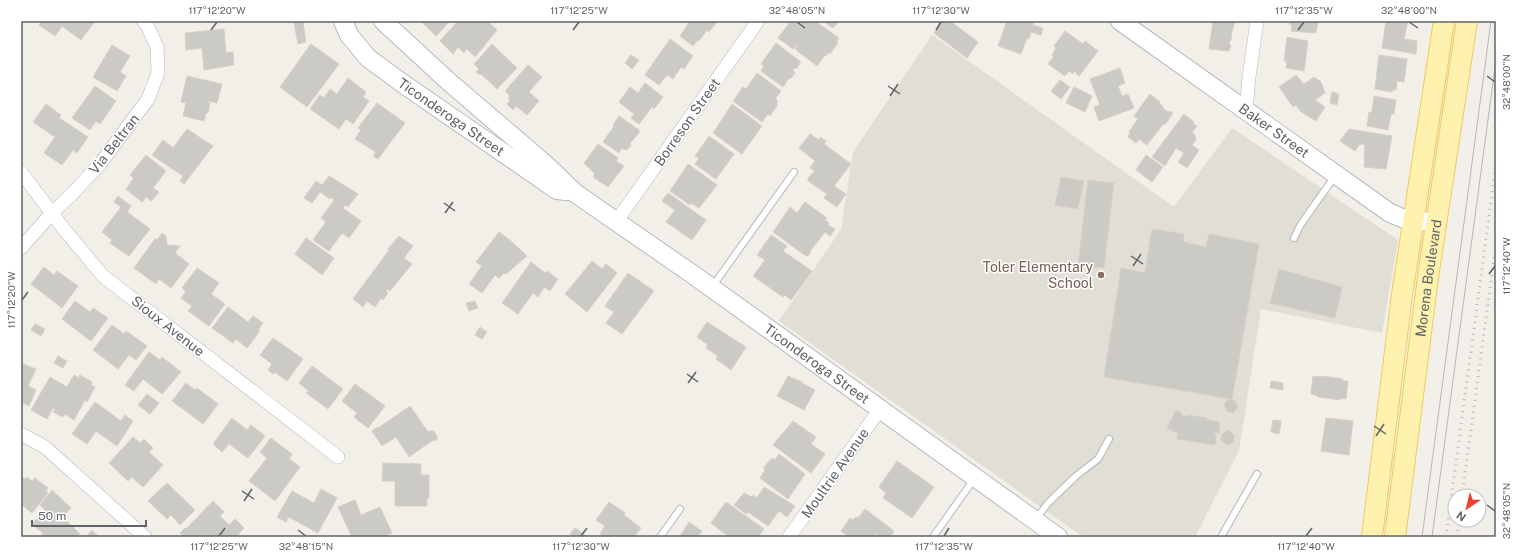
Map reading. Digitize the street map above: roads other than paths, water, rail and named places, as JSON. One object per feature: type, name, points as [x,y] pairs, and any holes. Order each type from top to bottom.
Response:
[{"type":"main road","name":"Morena Boulevard","points":[[1372,537],[1402,295],[1444,21]]},
{"type":"main road","name":"Morena Boulevard","points":[[1395,537],[1428,277],[1467,21]]},
{"type":"street","name":"Via Beltran","points":[[21,248],[52,213],[100,164],[148,99],[158,73],[157,47],[143,21]]},
{"type":"street","name":"Ticonderoga Street","points":[[343,21],[349,35],[368,58],[396,79],[557,190],[575,193]]},
{"type":"street","name":"Ticonderoga Street","points":[[383,21],[575,193],[712,288],[1058,537]]},
{"type":"street","name":"Borreson Street","points":[[616,222],[758,21]]},
{"type":"street","name":"Baker Street","points":[[1120,21],[1390,213],[1402,218],[1436,223]]},
{"type":"street","points":[[1246,110],[1257,21]]},
{"type":"street","name":"Sioux Avenue","points":[[21,172],[103,276],[338,457]]},
{"type":"street","name":"Moultrie Avenue","points":[[789,537],[880,408]]},
{"type":"street","points":[[21,434],[45,447],[145,537]]},
{"type":"lane","points":[[712,288],[794,172]]},
{"type":"lane","points":[[1294,238],[1301,224],[1336,175]]},
{"type":"lane","points":[[1035,520],[1048,503],[1076,476],[1098,459],[1109,439]]},
{"type":"lane","points":[[1221,537],[1258,474]]},
{"type":"lane","points":[[934,537],[975,478]]},
{"type":"lane","points":[[660,537],[680,510]]},
{"type":"tram line","points":[[1422,537],[1491,21]]},
{"type":"tram line","points":[[1432,537],[1496,60]]},
{"type":"railway","points":[[1446,537],[1496,164]]},
{"type":"railway","points":[[1463,488],[1496,244]]},
{"type":"railway","points":[[1457,537],[1458,528]]},
{"type":"place","name":"Toler Elementary School","points":[[1101,275]]}]
